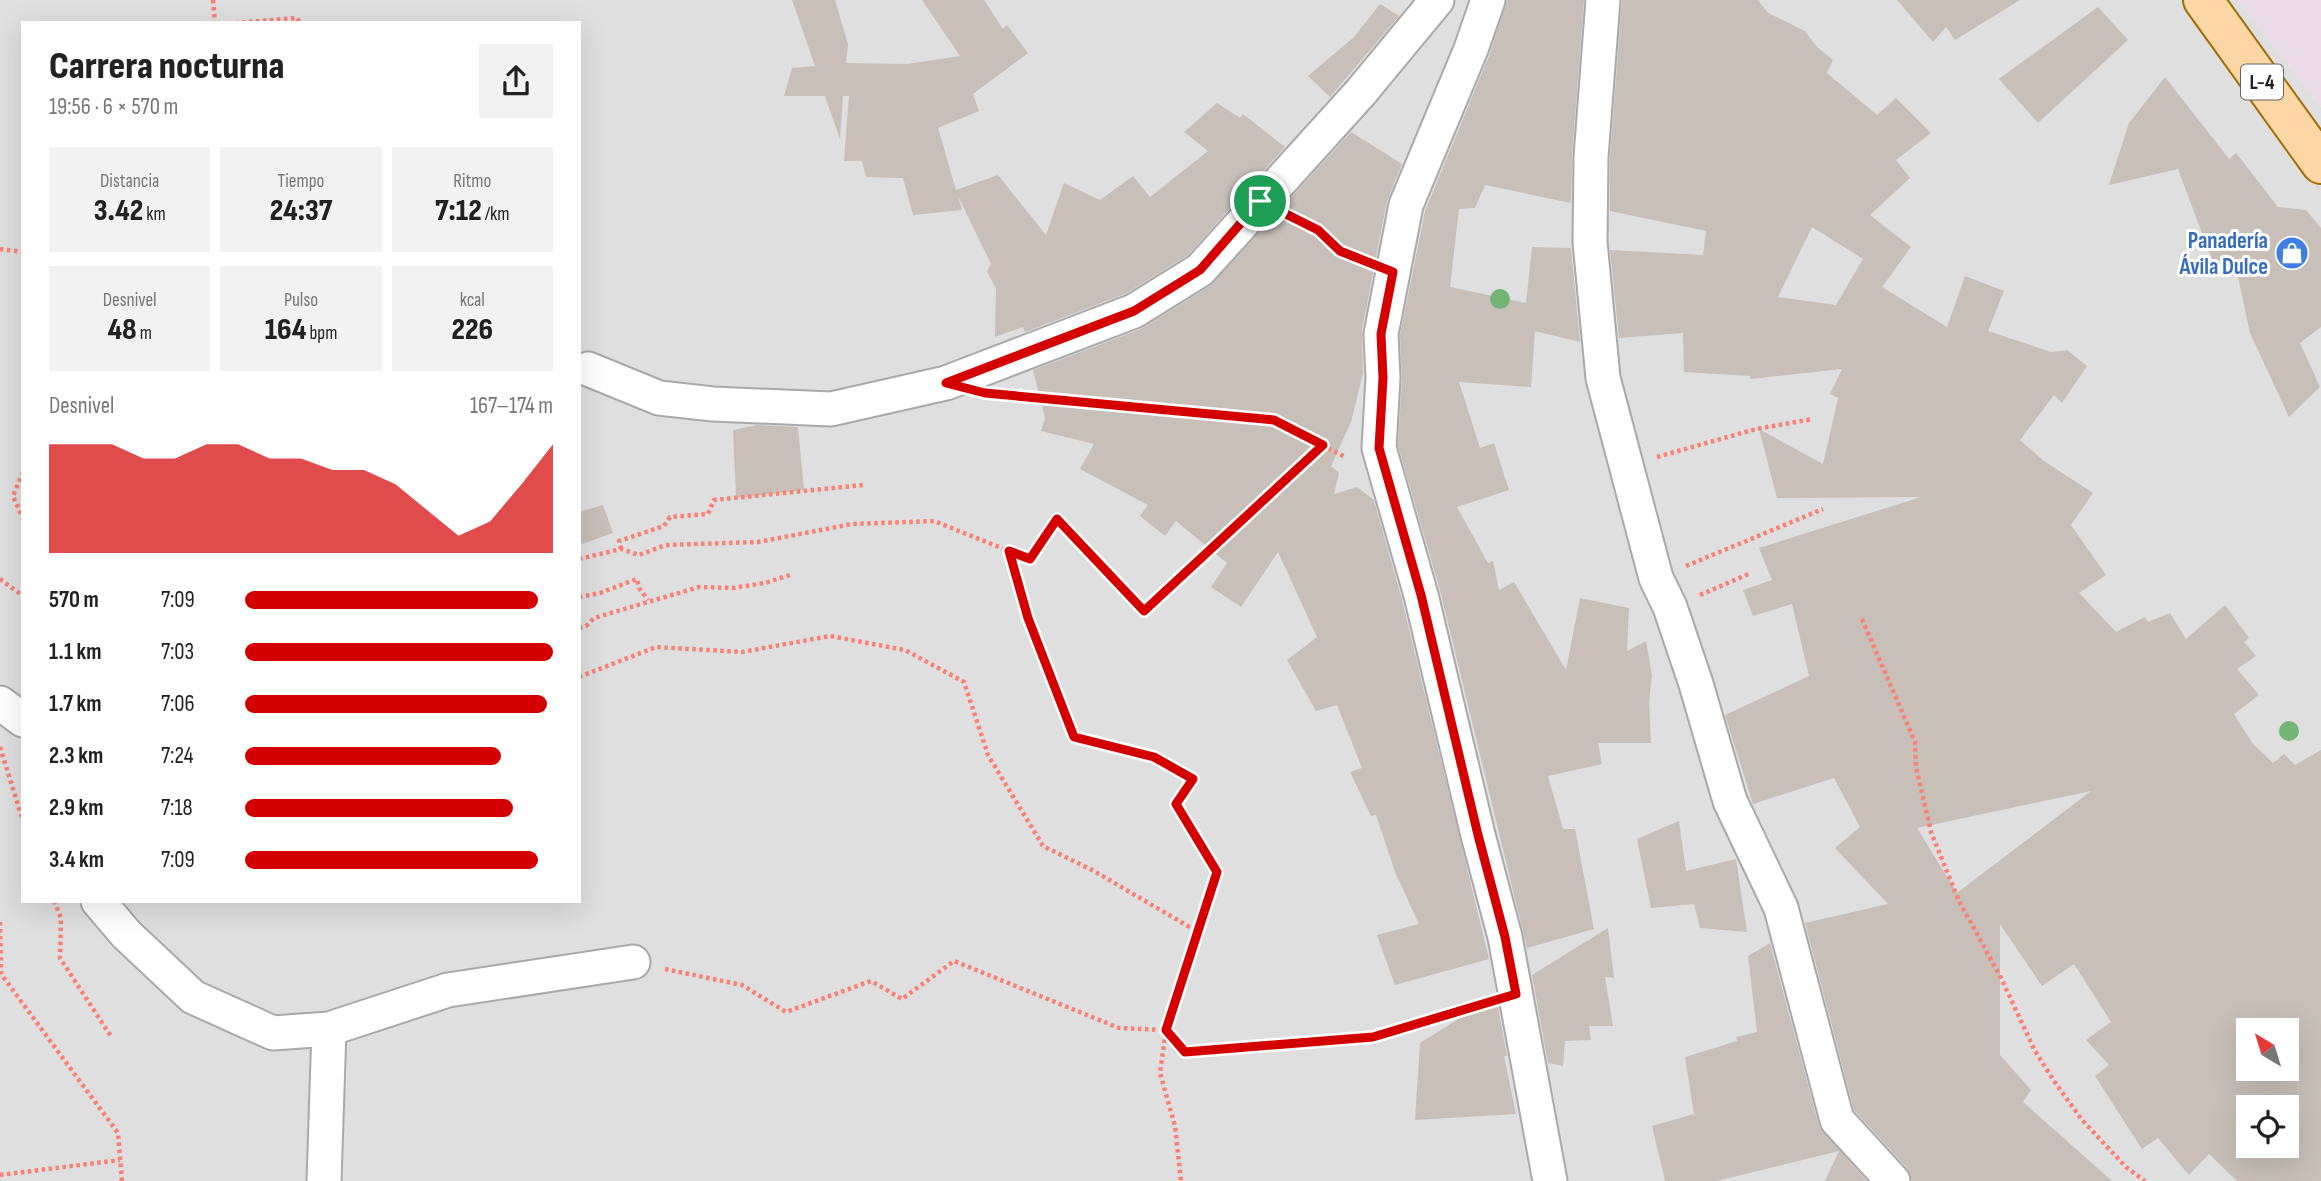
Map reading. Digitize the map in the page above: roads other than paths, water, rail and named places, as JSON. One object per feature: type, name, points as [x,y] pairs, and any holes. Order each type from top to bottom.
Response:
[{"type":"main road","name":"L-4","points":[[2203,0],[2321,164]]},
{"type":"street","points":[[588,369],[659,398],[713,404],[831,409],[946,383],[1134,311],[1200,270],[1361,92],[1437,0]]},
{"type":"street","points":[[1488,0],[1471,49],[1406,205],[1381,334],[1383,378],[1379,448],[1421,595],[1505,937],[1550,1181]]},
{"type":"street","points":[[1603,0],[1591,157],[1590,242],[1603,378],[1663,593],[1730,801],[1781,908],[1837,1119],[1894,1181]]},
{"type":"street","points":[[0,703],[21,719]]},
{"type":"street","points":[[100,903],[126,934],[193,997],[274,1033],[329,1029],[448,990],[633,962]]},
{"type":"street","points":[[324,1181],[329,1029]]},
{"type":"place","name":"Panadería Ávila Dulce","points":[[2292,253]]}]
